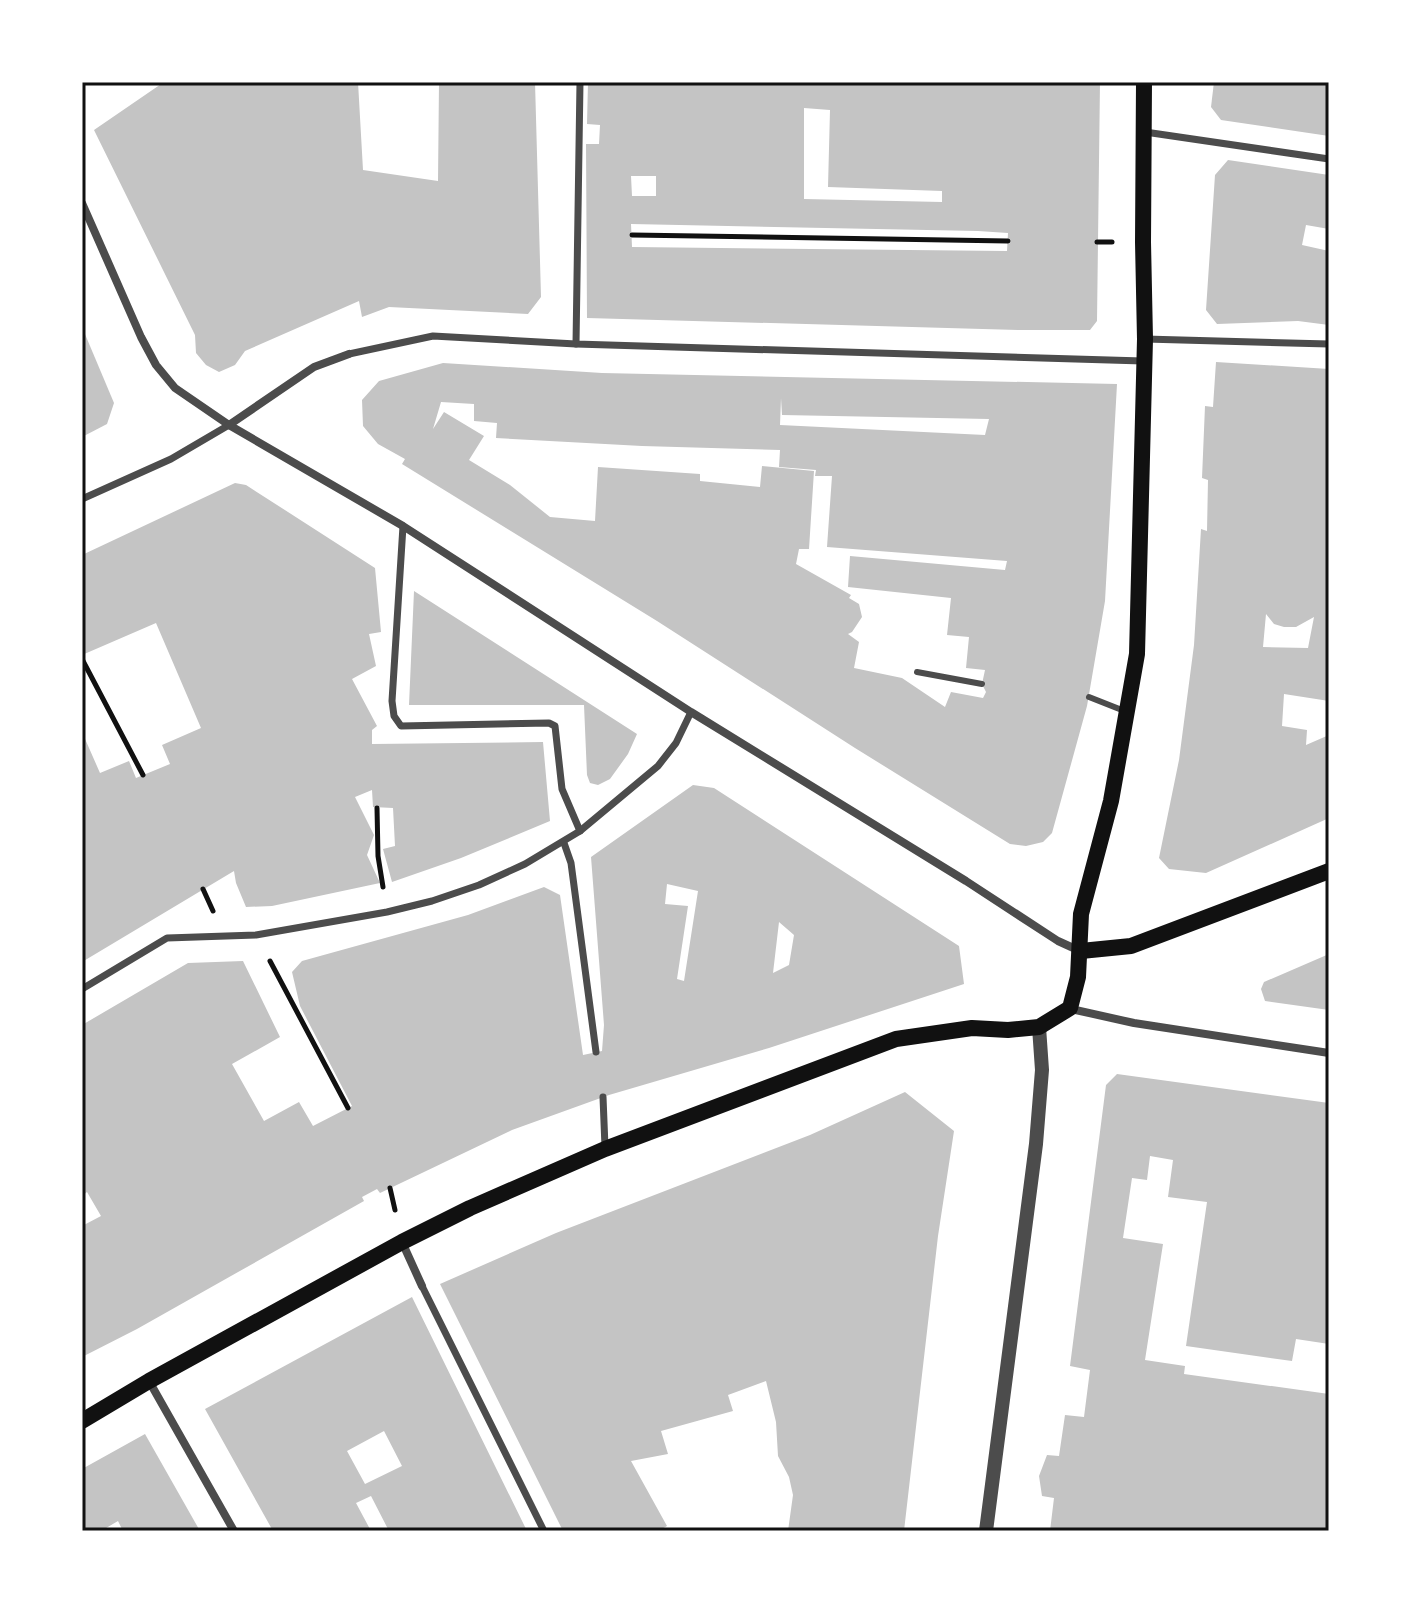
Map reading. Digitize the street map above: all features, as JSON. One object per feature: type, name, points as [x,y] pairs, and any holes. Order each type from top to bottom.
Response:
[{"type":"main road","points":[[82,1421],[402,1242],[470,1208],[605,1149],[896,1039],[972,1028],[1008,1030],[1039,1027],[1070,1008],[1078,977],[1081,914],[1111,801],[1137,654],[1145,361],[1144,82]]},
{"type":"main road","points":[[1081,951],[1131,946],[1329,871]]},
{"type":"street","points":[[576,344],[580,82]]},
{"type":"street","points":[[1142,132],[1329,159]]},
{"type":"street","points":[[82,203],[156,365],[175,388],[229,425],[403,526],[691,712],[1058,941],[1081,951]]},
{"type":"street","points":[[82,499],[171,459],[229,425],[314,367],[349,354],[433,336],[576,344],[1145,361]]},
{"type":"street","points":[[1145,339],[1329,344]]},
{"type":"street","points":[[403,526],[392,701],[394,716],[401,726],[549,723],[555,726],[562,789],[580,831]]},
{"type":"street","points":[[82,989],[167,938],[256,935],[387,912],[479,885],[564,843],[580,831],[658,766],[676,743],[691,712]]},
{"type":"street","points":[[564,843],[571,863],[596,1052]]},
{"type":"street","points":[[1070,1008],[1134,1023],[1329,1053]]},
{"type":"street","points":[[986,1531],[1036,1144],[1042,1070],[1039,1027]]},
{"type":"street","points":[[603,1097],[605,1149]]},
{"type":"street","points":[[402,1242],[544,1531]]},
{"type":"street","points":[[149,1381],[234,1531]]},
{"type":"lane","points":[[917,672],[982,684]]},
{"type":"lane","points":[[1089,697],[1127,712]]},
{"type":"path","points":[[632,235],[1008,241]]},
{"type":"path","points":[[82,659],[143,775]]},
{"type":"path","points":[[377,808],[378,856],[387,912]]},
{"type":"path","points":[[256,935],[348,1108]]},
{"type":"building","points":[[164,82],[358,82],[363,170],[438,181],[439,82],[535,82],[541,297],[528,314],[389,307],[362,317],[359,301],[245,351],[235,365],[219,372],[206,365],[196,353],[195,335],[94,130]]},
{"type":"building","points":[[588,82],[1100,82],[1097,321],[1090,330],[1019,330],[587,318],[586,144],[599,144],[600,125],[587,124]],"holes":[[[804,108],[830,110],[828,187],[942,191],[942,202],[804,199]],[[631,176],[656,176],[656,196],[632,196]],[[631,224],[1008,233],[1007,251],[632,247]]]},
{"type":"building","points":[[1214,82],[1329,82],[1329,136],[1221,120],[1211,107]]},
{"type":"building","points":[[1228,160],[1329,175],[1329,229],[1306,225],[1302,245],[1329,251],[1329,325],[1298,321],[1217,324],[1206,310],[1215,175]]},
{"type":"building","points":[[82,327],[114,403],[107,424],[82,437]]},
{"type":"building","points":[[1216,362],[1329,369],[1329,701],[1284,694],[1282,726],[1307,730],[1306,745],[1329,735],[1329,818],[1206,873],[1169,869],[1159,858],[1179,760],[1194,645],[1201,529],[1207,531],[1208,480],[1202,478],[1205,406],[1213,407]],"holes":[[[1266,614],[1274,624],[1296,627],[1314,617],[1308,648],[1263,647]]]},
{"type":"building","points":[[443,363],[602,373],[1117,384],[1105,601],[1087,706],[1052,833],[1043,842],[1026,846],[1010,844],[402,464],[405,459],[378,444],[363,426],[362,400],[379,381]],"holes":[[[781,398],[782,415],[989,419],[985,435],[780,425]],[[441,402],[474,404],[474,421],[497,423],[496,438],[780,450],[779,467],[816,470],[815,476],[832,476],[827,547],[1007,561],[1005,570],[850,556],[848,587],[951,598],[947,635],[969,637],[966,668],[985,670],[982,684],[986,692],[983,698],[951,692],[945,707],[902,678],[854,668],[859,642],[848,634],[862,617],[859,604],[849,598],[851,595],[796,564],[799,549],[809,549],[814,471],[762,466],[760,487],[700,481],[700,474],[598,467],[595,521],[550,517],[510,485],[469,460],[484,436],[444,412],[433,429]]]},
{"type":"building","points":[[235,483],[246,485],[375,568],[381,632],[369,634],[376,666],[352,679],[377,726],[372,730],[372,744],[543,742],[550,821],[461,858],[392,882],[383,849],[395,846],[393,808],[373,807],[372,790],[355,797],[374,835],[367,855],[380,883],[272,906],[246,907],[234,871],[82,962],[82,732],[100,773],[129,761],[136,778],[170,764],[162,745],[201,728],[156,623],[82,655],[82,555]]},
{"type":"building","points":[[414,591],[637,734],[628,754],[610,779],[598,785],[590,783],[587,775],[584,705],[409,705]]},
{"type":"building","points":[[693,785],[714,788],[959,946],[964,984],[769,1048],[609,1095],[512,1130],[380,1193],[377,1189],[362,1197],[364,1201],[82,1357],[82,1226],[101,1216],[87,1192],[82,1196],[82,1025],[188,963],[243,961],[280,1037],[232,1064],[264,1121],[299,1102],[313,1126],[352,1106],[300,1006],[292,972],[302,961],[468,915],[544,887],[560,895],[583,1055],[602,1051],[604,1025],[591,857]],"holes":[[[667,884],[698,891],[684,981],[677,979],[688,906],[665,904]],[[779,922],[794,935],[789,965],[773,973]]]},
{"type":"building","points":[[1329,954],[1329,1010],[1265,1001],[1261,989],[1264,982]]},
{"type":"building","points":[[1117,1074],[1329,1103],[1329,1344],[1296,1339],[1292,1361],[1186,1346],[1207,1202],[1168,1197],[1173,1160],[1150,1156],[1147,1180],[1132,1178],[1123,1238],[1163,1244],[1145,1360],[1185,1366],[1184,1374],[1329,1394],[1329,1531],[1050,1531],[1054,1498],[1042,1496],[1039,1476],[1047,1455],[1059,1456],[1065,1415],[1084,1417],[1090,1370],[1070,1366],[1106,1085]]},
{"type":"building","points":[[905,1092],[954,1131],[938,1236],[904,1531],[788,1531],[793,1495],[789,1477],[778,1456],[776,1422],[766,1381],[728,1395],[733,1411],[661,1431],[668,1454],[631,1461],[667,1526],[658,1531],[563,1531],[440,1284],[556,1233],[810,1135]]},
{"type":"building","points":[[412,1297],[527,1531],[389,1531],[371,1496],[356,1503],[371,1531],[273,1531],[205,1409]],"holes":[[[384,1431],[402,1466],[365,1484],[347,1451]]]},
{"type":"building","points":[[145,1434],[200,1531],[123,1531],[118,1521],[101,1531],[82,1531],[82,1469]]}]
